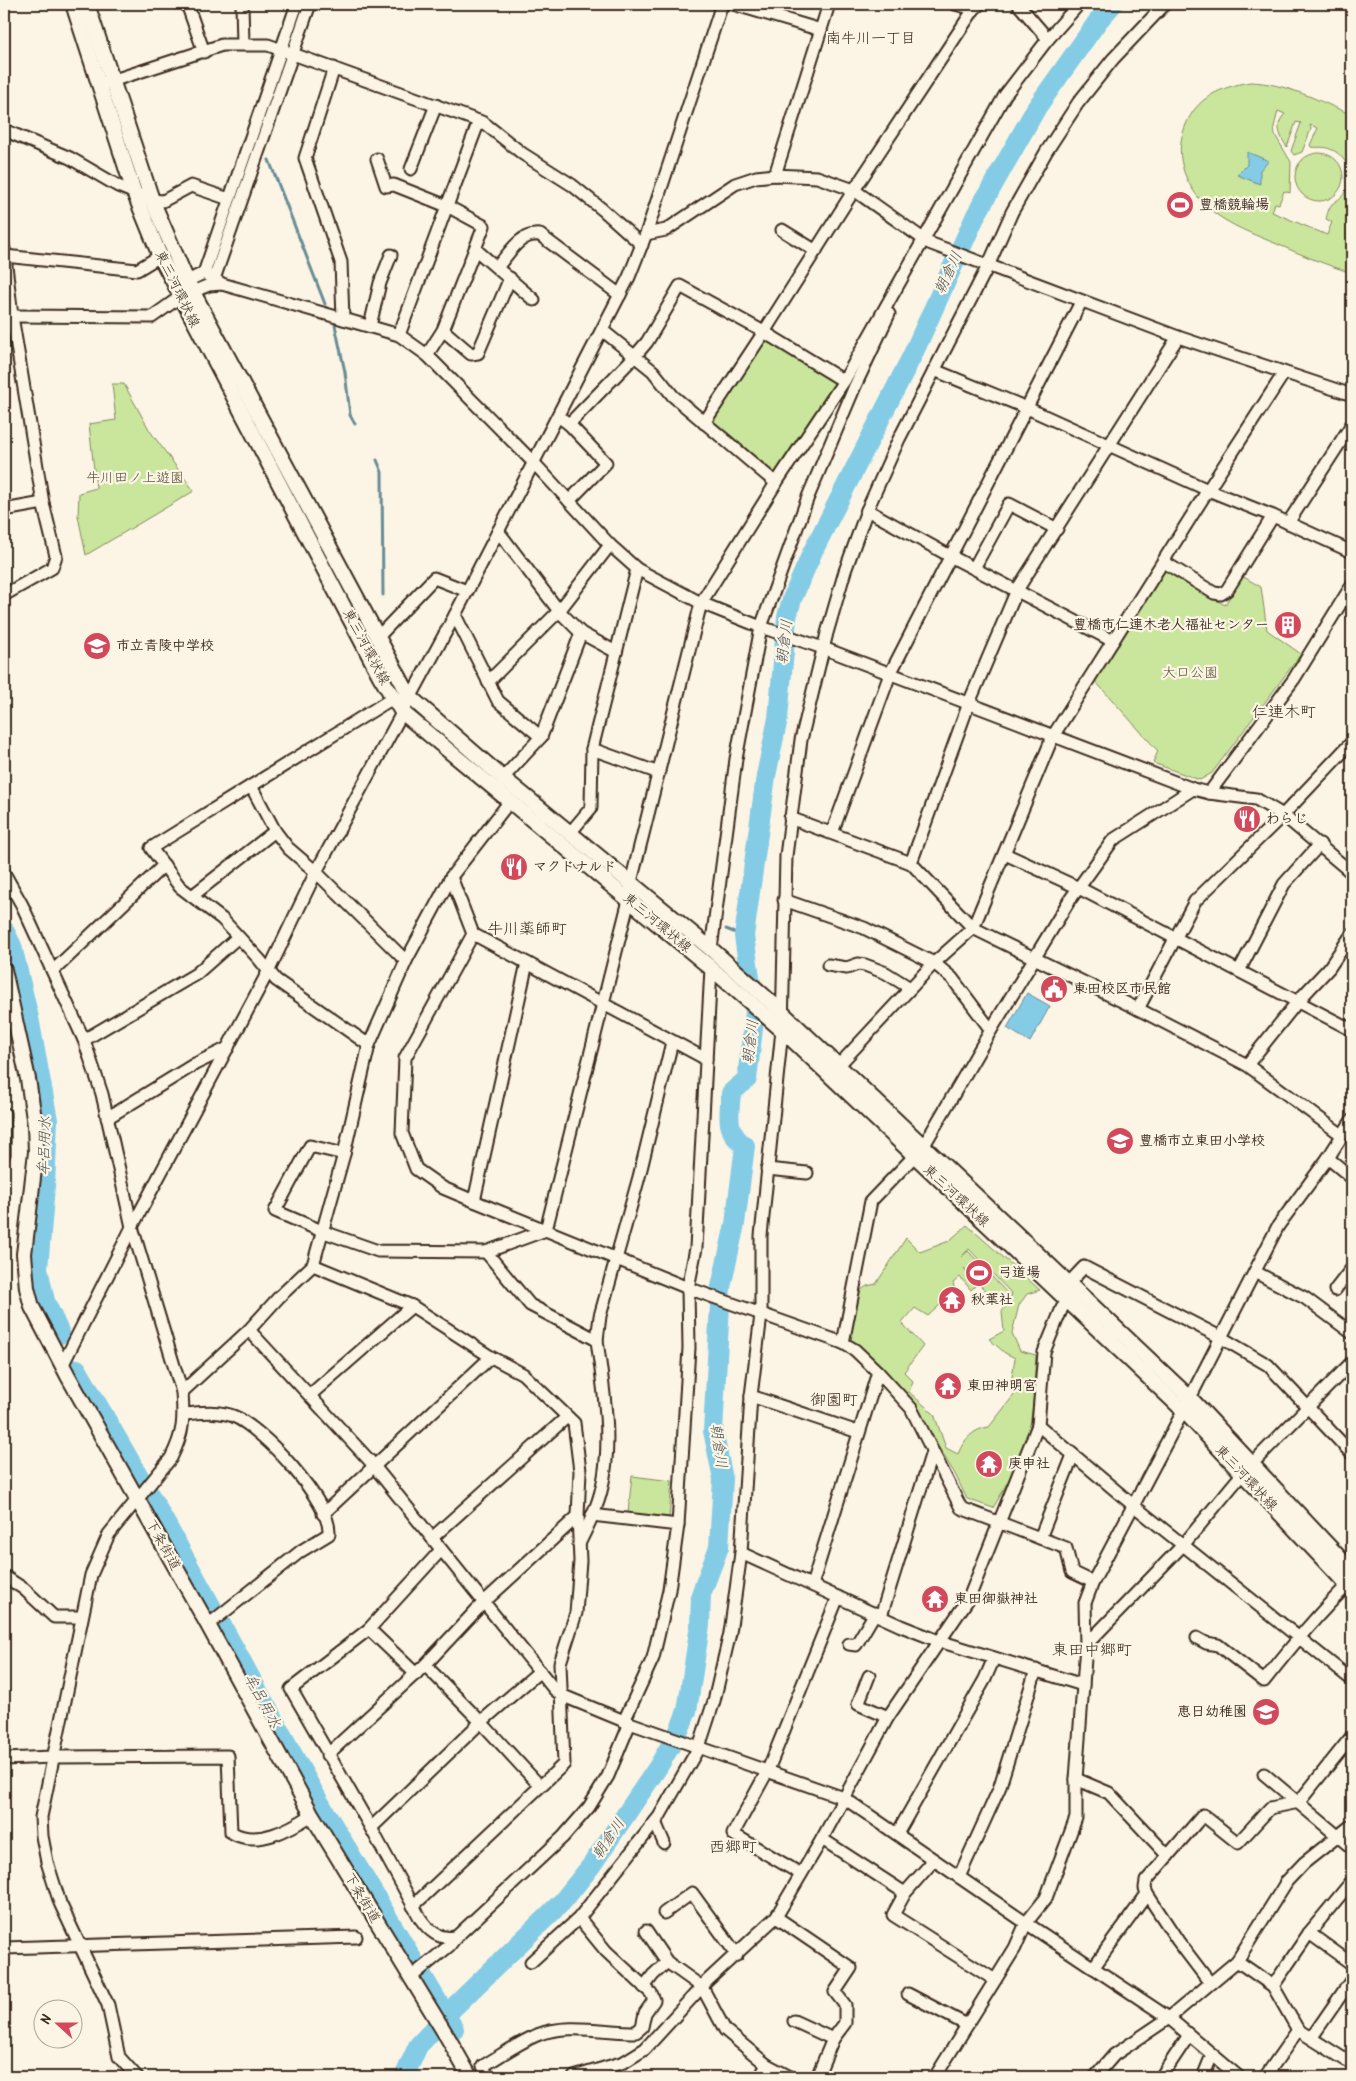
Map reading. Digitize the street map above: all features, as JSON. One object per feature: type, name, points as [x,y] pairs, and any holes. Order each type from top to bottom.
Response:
[{"type":"main road","name":"東三河環状線","points":[[73,4],[152,200],[191,287],[230,365],[410,697],[503,778],[715,953],[777,1017],[919,1152],[1068,1301],[1184,1411],[1242,1474],[1351,1585]]},
{"type":"main road","name":"東三河環状線","points":[[87,4],[105,83],[134,192],[160,256],[180,297],[402,712],[713,970],[777,1017],[838,1066],[919,1152],[1068,1284],[1190,1398],[1352,1571]]},
{"type":"main road","name":"下条街道","points":[[4,970],[24,1061],[35,1125],[36,1152],[24,1254],[27,1288],[32,1307],[62,1366],[138,1499],[312,1815],[470,2077]]},
{"type":"street","points":[[187,4],[204,52]]},
{"type":"street","points":[[242,4],[244,44]]},
{"type":"street","points":[[12,316],[152,317],[180,297],[204,273],[297,4]]},
{"type":"street","points":[[191,287],[209,285],[218,281],[310,4]]},
{"type":"street","points":[[62,1366],[132,1227],[228,1048],[316,872],[455,615],[620,295],[644,240],[722,4]]},
{"type":"street","points":[[733,4],[821,30]]},
{"type":"street","points":[[775,175],[829,4]]},
{"type":"street","points":[[704,423],[854,190],[977,7],[955,4]]},
{"type":"street","points":[[1018,4],[1048,39]]},
{"type":"street","points":[[546,1230],[629,900],[631,882],[702,603],[776,483],[844,381],[926,241],[1005,95],[1048,39],[1079,4]]},
{"type":"street","points":[[531,1962],[579,1918],[655,1822],[695,1746],[714,1701],[730,1633],[741,1553],[758,1313],[760,1236],[767,1169],[790,818],[801,740],[821,647],[845,571],[867,510],[899,439],[1012,212],[1061,127],[1112,59],[1165,4]]},
{"type":"street","points":[[105,83],[222,45],[268,45],[479,121],[523,154],[572,185],[644,240]]},
{"type":"street","points":[[334,68],[305,158],[341,262],[343,319]]},
{"type":"street","points":[[411,169],[436,105]]},
{"type":"street","points":[[399,335],[479,121]]},
{"type":"street","points":[[4,130],[70,158],[118,186],[152,200],[163,201],[191,186],[229,200]]},
{"type":"street","points":[[377,159],[386,186],[394,185],[447,206],[484,226],[444,330],[427,355]]},
{"type":"street","points":[[644,240],[666,230],[735,184],[775,175],[817,177],[854,190],[926,241],[1081,302],[1178,337],[1352,395]]},
{"type":"street","points":[[782,230],[816,251]]},
{"type":"street","points":[[497,267],[523,237],[532,234],[540,235],[620,295]]},
{"type":"street","points":[[715,953],[736,759],[764,628],[812,488],[855,386],[926,241]]},
{"type":"street","points":[[475,249],[534,300]]},
{"type":"street","points":[[4,595],[52,568],[56,556],[43,503],[12,316],[4,252],[137,270],[160,256]]},
{"type":"street","points":[[370,326],[380,283],[390,255]]},
{"type":"street","points":[[204,273],[218,281],[399,335],[427,355],[610,545],[637,570],[702,603],[764,628],[821,647],[1193,788],[1209,793],[1256,799],[1283,815],[1320,844],[1352,873]]},
{"type":"street","points":[[444,330],[471,354],[478,353],[510,278]]},
{"type":"street","points":[[569,424],[647,342],[680,286],[764,332],[844,381]]},
{"type":"street","points":[[832,834],[890,674],[1081,302]]},
{"type":"street","points":[[602,330],[653,371],[673,396],[776,483]]},
{"type":"street","points":[[911,863],[969,703],[1017,590],[1178,337]]},
{"type":"street","points":[[934,370],[1027,408],[1208,490],[1273,516],[1352,552]]},
{"type":"street","points":[[838,1066],[934,963],[973,928],[1053,736],[1284,373]]},
{"type":"street","points":[[558,416],[569,424],[606,463],[569,501]]},
{"type":"street","points":[[1288,523],[1352,424]]},
{"type":"street","points":[[4,510],[43,503]]},
{"type":"street","points":[[974,568],[1009,504],[1057,528]]},
{"type":"street","points":[[867,510],[950,556],[1113,641]]},
{"type":"street","points":[[1164,562],[1214,593],[1221,594],[1227,590],[1273,516]]},
{"type":"street","points":[[498,531],[559,610],[581,633],[616,652]]},
{"type":"street","points":[[488,682],[559,610],[610,545]]},
{"type":"street","points":[[570,834],[591,808],[592,749],[637,570]]},
{"type":"street","points":[[377,638],[434,578],[467,591]]},
{"type":"street","points":[[1209,793],[1294,679],[1352,585]]},
{"type":"street","points":[[455,615],[498,701],[541,737]]},
{"type":"street","points":[[503,778],[541,737],[581,633]]},
{"type":"street","points":[[369,1045],[276,980],[222,920],[180,887],[151,848],[393,698],[410,697]]},
{"type":"street","points":[[1138,1009],[1194,901],[1283,815],[1352,743]]},
{"type":"street","points":[[592,749],[659,773]]},
{"type":"street","points":[[251,786],[274,831],[288,848],[316,872],[406,961]]},
{"type":"street","points":[[843,1343],[871,1201],[919,1152],[1035,958],[1079,888],[1113,840],[1193,788]]},
{"type":"street","points":[[182,1392],[249,1330],[313,1266],[324,1232],[344,1154],[369,1045],[406,961],[451,877],[510,801]]},
{"type":"street","points":[[790,818],[911,863],[973,928],[1247,1065],[1342,1134]]},
{"type":"street","points":[[192,896],[274,831]]},
{"type":"street","points":[[1239,971],[1284,884],[1320,844]]},
{"type":"street","points":[[1005,854],[1079,888],[1352,1030]]},
{"type":"street","points":[[53,971],[164,865]]},
{"type":"street","points":[[4,873],[22,905],[84,1040],[102,1094],[132,1227],[182,1392],[184,1414],[182,1436],[171,1458],[119,1520],[101,1548],[87,1588],[41,1817],[42,1836],[60,1903],[108,2005],[120,2057],[137,2077]]},
{"type":"street","points":[[451,877],[473,934],[706,1059]]},
{"type":"street","points":[[784,900],[864,928],[934,963],[952,978],[992,1030]]},
{"type":"street","points":[[473,934],[405,1058],[402,1133],[416,1169],[443,1188],[474,1201],[693,1290],[843,1343],[855,1350],[911,1408],[962,1508],[1066,1548],[1072,1572],[1093,1582]]},
{"type":"street","points":[[1247,1065],[1298,1001],[1329,968],[1352,934]]},
{"type":"street","points":[[84,1040],[196,974],[238,937]]},
{"type":"street","points":[[474,1201],[527,963]]},
{"type":"street","points":[[828,965],[847,968],[858,964],[865,965],[886,973],[910,988]]},
{"type":"street","points":[[410,1978],[448,1946],[563,1837],[589,1807],[608,1776],[630,1723],[653,1658],[669,1590],[678,1525],[713,970]]},
{"type":"street","points":[[579,1546],[602,1487],[606,1449],[605,1406],[597,1340],[600,1316],[617,1259],[672,1042]]},
{"type":"street","points":[[107,1118],[195,1064],[228,1048]]},
{"type":"street","points":[[4,1113],[4,1154]]},
{"type":"street","points":[[935,2077],[1015,1948],[1026,1923],[1046,1898],[1076,1818],[1076,1779],[1086,1645],[1085,1603],[1093,1582],[1222,1338],[1278,1226],[1328,1158],[1352,1120]]},
{"type":"street","points":[[344,1154],[310,1146],[275,1211],[324,1232],[378,1251],[486,1252],[546,1230]]},
{"type":"street","points":[[1328,1158],[1352,1178]]},
{"type":"street","points":[[767,1169],[808,1173]]},
{"type":"street","points":[[486,1252],[530,1305],[597,1340]]},
{"type":"street","points":[[313,1266],[412,1306],[491,1357],[523,1374],[574,1424],[580,1471],[578,1516],[580,1561],[576,1613],[560,1663],[564,1764],[413,1906]]},
{"type":"street","points":[[1068,1284],[1084,1267],[1222,1338],[1268,1366],[1308,1408],[1348,1442],[1352,1454]]},
{"type":"street","points":[[1335,1290],[1352,1268]]},
{"type":"street","points":[[1255,1272],[1305,1298],[1352,1334]]},
{"type":"street","points":[[574,2077],[624,2062],[645,2049],[702,1987],[776,1917],[822,1839],[888,1717],[968,1598],[1038,1425],[1044,1352],[1062,1308],[1068,1301]]},
{"type":"street","points":[[310,1395],[412,1306]]},
{"type":"street","points":[[249,1330],[375,1467],[561,1695],[630,1723],[844,1798],[1169,2018],[1239,2077]]},
{"type":"street","points":[[324,1514],[491,1357]]},
{"type":"street","points":[[1086,1645],[1184,1544],[1252,1463],[1352,1362]]},
{"type":"street","points":[[812,1585],[878,1372]]},
{"type":"street","points":[[751,1396],[858,1432]]},
{"type":"street","points":[[184,1414],[214,1413],[232,1416],[250,1425],[294,1468],[311,1491],[330,1526],[329,1534],[301,1551],[227,1612],[208,1625]]},
{"type":"street","points":[[432,1538],[567,1417]]},
{"type":"street","points":[[1038,1425],[1133,1505],[1352,1680]]},
{"type":"street","points":[[849,1644],[856,1645],[878,1615],[932,1452]]},
{"type":"street","points":[[1040,1538],[1073,1455]]},
{"type":"street","points":[[592,1515],[678,1525]]},
{"type":"street","points":[[327,1755],[425,1666],[484,1602],[578,1516]]},
{"type":"street","points":[[442,1550],[370,1629],[291,1689],[327,1755],[371,1828],[413,1906],[428,1929],[441,1937],[456,1937]]},
{"type":"street","points":[[741,1553],[901,1626],[939,1641],[1083,1684]]},
{"type":"street","points":[[4,1576],[24,1590],[54,1617],[81,1617]]},
{"type":"street","points":[[1197,1638],[1206,1643],[1218,1645],[1264,1680],[1340,1590],[1351,1585]]},
{"type":"street","points":[[801,1874],[733,1834],[768,1770],[838,1597]]},
{"type":"street","points":[[370,1629],[416,1674]]},
{"type":"street","points":[[897,1834],[985,1679],[994,1658]]},
{"type":"street","points":[[425,1666],[482,1722],[540,1786]]},
{"type":"street","points":[[959,1877],[999,1789],[1036,1670]]},
{"type":"street","points":[[371,1828],[482,1722],[540,1671]]},
{"type":"street","points":[[869,1676],[858,1704],[888,1717]]},
{"type":"street","points":[[1210,1983],[1178,1941],[1147,1894],[1145,1888],[1146,1880],[1203,1815],[1238,1843],[1270,1808],[1299,1802],[1352,1736]]},
{"type":"street","points":[[4,1759],[228,1756],[231,1832],[239,1837],[252,1839],[292,1828],[312,1815]]},
{"type":"street","points":[[1264,1774],[1352,1848]]},
{"type":"street","points":[[1076,1779],[1109,1793],[1168,1856]]},
{"type":"street","points":[[655,1822],[664,1842]]},
{"type":"street","points":[[1096,2077],[1114,2055],[1169,2018],[1237,1961],[1287,1880],[1304,1863],[1352,1824]]},
{"type":"street","points":[[822,1839],[905,1893]]},
{"type":"street","points":[[934,1860],[905,1893],[894,1915],[995,1980]]},
{"type":"street","points":[[1273,1986],[1308,1934],[1352,1881]]},
{"type":"street","points":[[664,1913],[692,1893],[737,1955]]},
{"type":"street","points":[[1094,1968],[1147,1894]]},
{"type":"street","points":[[776,1917],[851,1968],[835,1992],[845,2004],[845,2023],[833,2039],[817,2077]]},
{"type":"street","points":[[488,2077],[483,2066],[537,2035],[554,2031],[599,2030],[636,2032],[642,2027],[644,2013],[654,2000],[652,1994],[606,1950],[579,1918]]},
{"type":"street","points":[[646,1931],[667,1962],[702,1987],[725,2030],[767,2065],[790,2077]]},
{"type":"street","points":[[1308,1934],[1352,1964]]},
{"type":"street","points":[[4,1948],[356,1937]]},
{"type":"street","points":[[1237,1961],[1273,1986],[1298,2030],[1352,2064]]},
{"type":"street","points":[[644,1988],[653,1975],[667,1962]]},
{"type":"street","points":[[1312,2038],[1352,1979]]},
{"type":"street","points":[[908,1994],[967,2025]]},
{"type":"street","points":[[794,2021],[833,2039]]},
{"type":"street","points":[[1265,2077],[1298,2030]]},
{"type":"street","points":[[1161,2077],[1189,2035]]},
{"type":"street","points":[[1203,2077],[1212,2055]]},
{"type":"street","points":[[760,2077],[767,2065]]},
{"type":"green space","points":[[1250,82],[1290,89],[1352,115],[1352,273],[1305,256],[1235,226],[1210,209],[1191,187],[1184,172],[1180,149],[1183,133],[1190,117],[1196,108],[1211,95],[1229,87]],"holes":[[[1278,111],[1285,114],[1280,122],[1279,130],[1287,147],[1296,122],[1301,123],[1291,151],[1294,155],[1302,152],[1311,129],[1310,125],[1318,128],[1310,145],[1311,147],[1330,149],[1345,161],[1349,173],[1348,185],[1343,195],[1329,209],[1326,219],[1332,222],[1327,235],[1272,212],[1275,203],[1279,204],[1284,191],[1290,193],[1291,162],[1275,135],[1274,127]]]},
{"type":"green space","points":[[1319,153],[1328,155],[1336,160],[1341,168],[1343,177],[1341,186],[1336,194],[1328,199],[1319,201],[1310,199],[1302,194],[1297,186],[1295,177],[1297,168],[1302,160],[1310,155]]},
{"type":"green space","points":[[765,339],[837,383],[776,476],[710,423]]},
{"type":"green space","name":"牛川田ノ上遊園","points":[[112,384],[124,384],[150,431],[194,491],[86,555],[78,516],[79,493],[96,488],[89,424],[116,420]]},
{"type":"green space","name":"大口公園","points":[[1165,571],[1225,605],[1242,576],[1261,587],[1267,630],[1301,654],[1212,773],[1200,780],[1153,763],[1158,751],[1095,681]]},
{"type":"green space","points":[[967,1225],[1040,1290],[1027,1294],[1019,1305],[1012,1333],[1020,1351],[1036,1355],[1029,1429],[1017,1466],[993,1508],[967,1499],[955,1474],[912,1404],[850,1339],[858,1292],[867,1286],[876,1284],[906,1238],[920,1252],[949,1241]],"holes":[[[969,1249],[1012,1294],[1002,1312],[1004,1331],[989,1339],[1005,1353],[1015,1358],[1011,1383],[1018,1390],[989,1427],[974,1432],[963,1444],[958,1454],[946,1448],[934,1414],[909,1392],[913,1381],[904,1372],[923,1346],[902,1323],[915,1308],[928,1316],[955,1291],[953,1283],[960,1277],[971,1290],[976,1285],[964,1268],[996,1302],[1000,1299],[1002,1301],[1009,1295],[968,1251],[961,1257]]]},
{"type":"green space","points":[[632,1476],[672,1481],[669,1519],[628,1513]]},
{"type":"water","points":[[1247,152],[1269,161],[1260,170],[1260,184],[1237,175],[1247,165]]},
{"type":"water","points":[[1027,993],[1050,1006],[1030,1042],[1007,1028]]},
{"type":"waterway","name":"朝倉川","points":[[404,2077],[418,2046],[455,2006],[562,1902],[591,1866],[658,1767],[678,1733],[687,1711],[700,1625],[701,1594],[719,1547],[723,1479],[713,1431],[721,1287],[735,1224],[745,1146],[731,1129],[731,1093],[747,1079],[755,1012],[744,936],[766,776],[778,718],[787,617],[792,599],[813,551],[913,354],[976,215],[1037,107],[1098,21],[1113,4]]},
{"type":"waterway","points":[[269,160],[325,304]]},
{"type":"waterway","points":[[335,325],[345,372],[350,415],[355,424]]},
{"type":"waterway","points":[[377,460],[382,472],[383,595]]},
{"type":"waterway","points":[[726,929],[744,936]]},
{"type":"waterway","name":"牟呂用水","points":[[4,930],[12,946],[29,1018],[48,1120],[38,1269],[45,1301],[60,1334]]},
{"type":"waterway","name":"牟呂用水","points":[[77,1369],[156,1506],[314,1793],[454,2029]]},
{"type":"place","name":"豊橋競輪場","points":[[1180,205]]},
{"type":"place","name":"豊橋市仁連木老人福祉センター","points":[[1288,625]]},
{"type":"place","name":"市立青陵中学校","points":[[97,646]]},
{"type":"place","name":"わらじ","points":[[1247,819]]},
{"type":"place","name":"マクドナルド","points":[[514,867]]},
{"type":"place","name":"東田校区市民館","points":[[1054,989]]},
{"type":"place","name":"豊橋市立東田小学校","points":[[1120,1141]]},
{"type":"place","name":"弓道場","points":[[979,1273]]},
{"type":"place","name":"秋葉社","points":[[952,1300]]},
{"type":"place","name":"東田神明宮","points":[[948,1386]]},
{"type":"place","name":"庚申社","points":[[989,1464]]},
{"type":"place","name":"東田御嶽神社","points":[[935,1599]]},
{"type":"place","name":"恵日幼稚園","points":[[1266,1712]]},
{"type":"district","name":"南牛川一丁目","points":[[871,39]]},
{"type":"district","name":"仁連木町","points":[[1284,712]]},
{"type":"district","name":"牛川薬師町","points":[[527,929]]},
{"type":"district","name":"御園町","points":[[834,1400]]},
{"type":"district","name":"東田中郷町","points":[[1092,1650]]},
{"type":"district","name":"西郷町","points":[[733,1847]]}]
